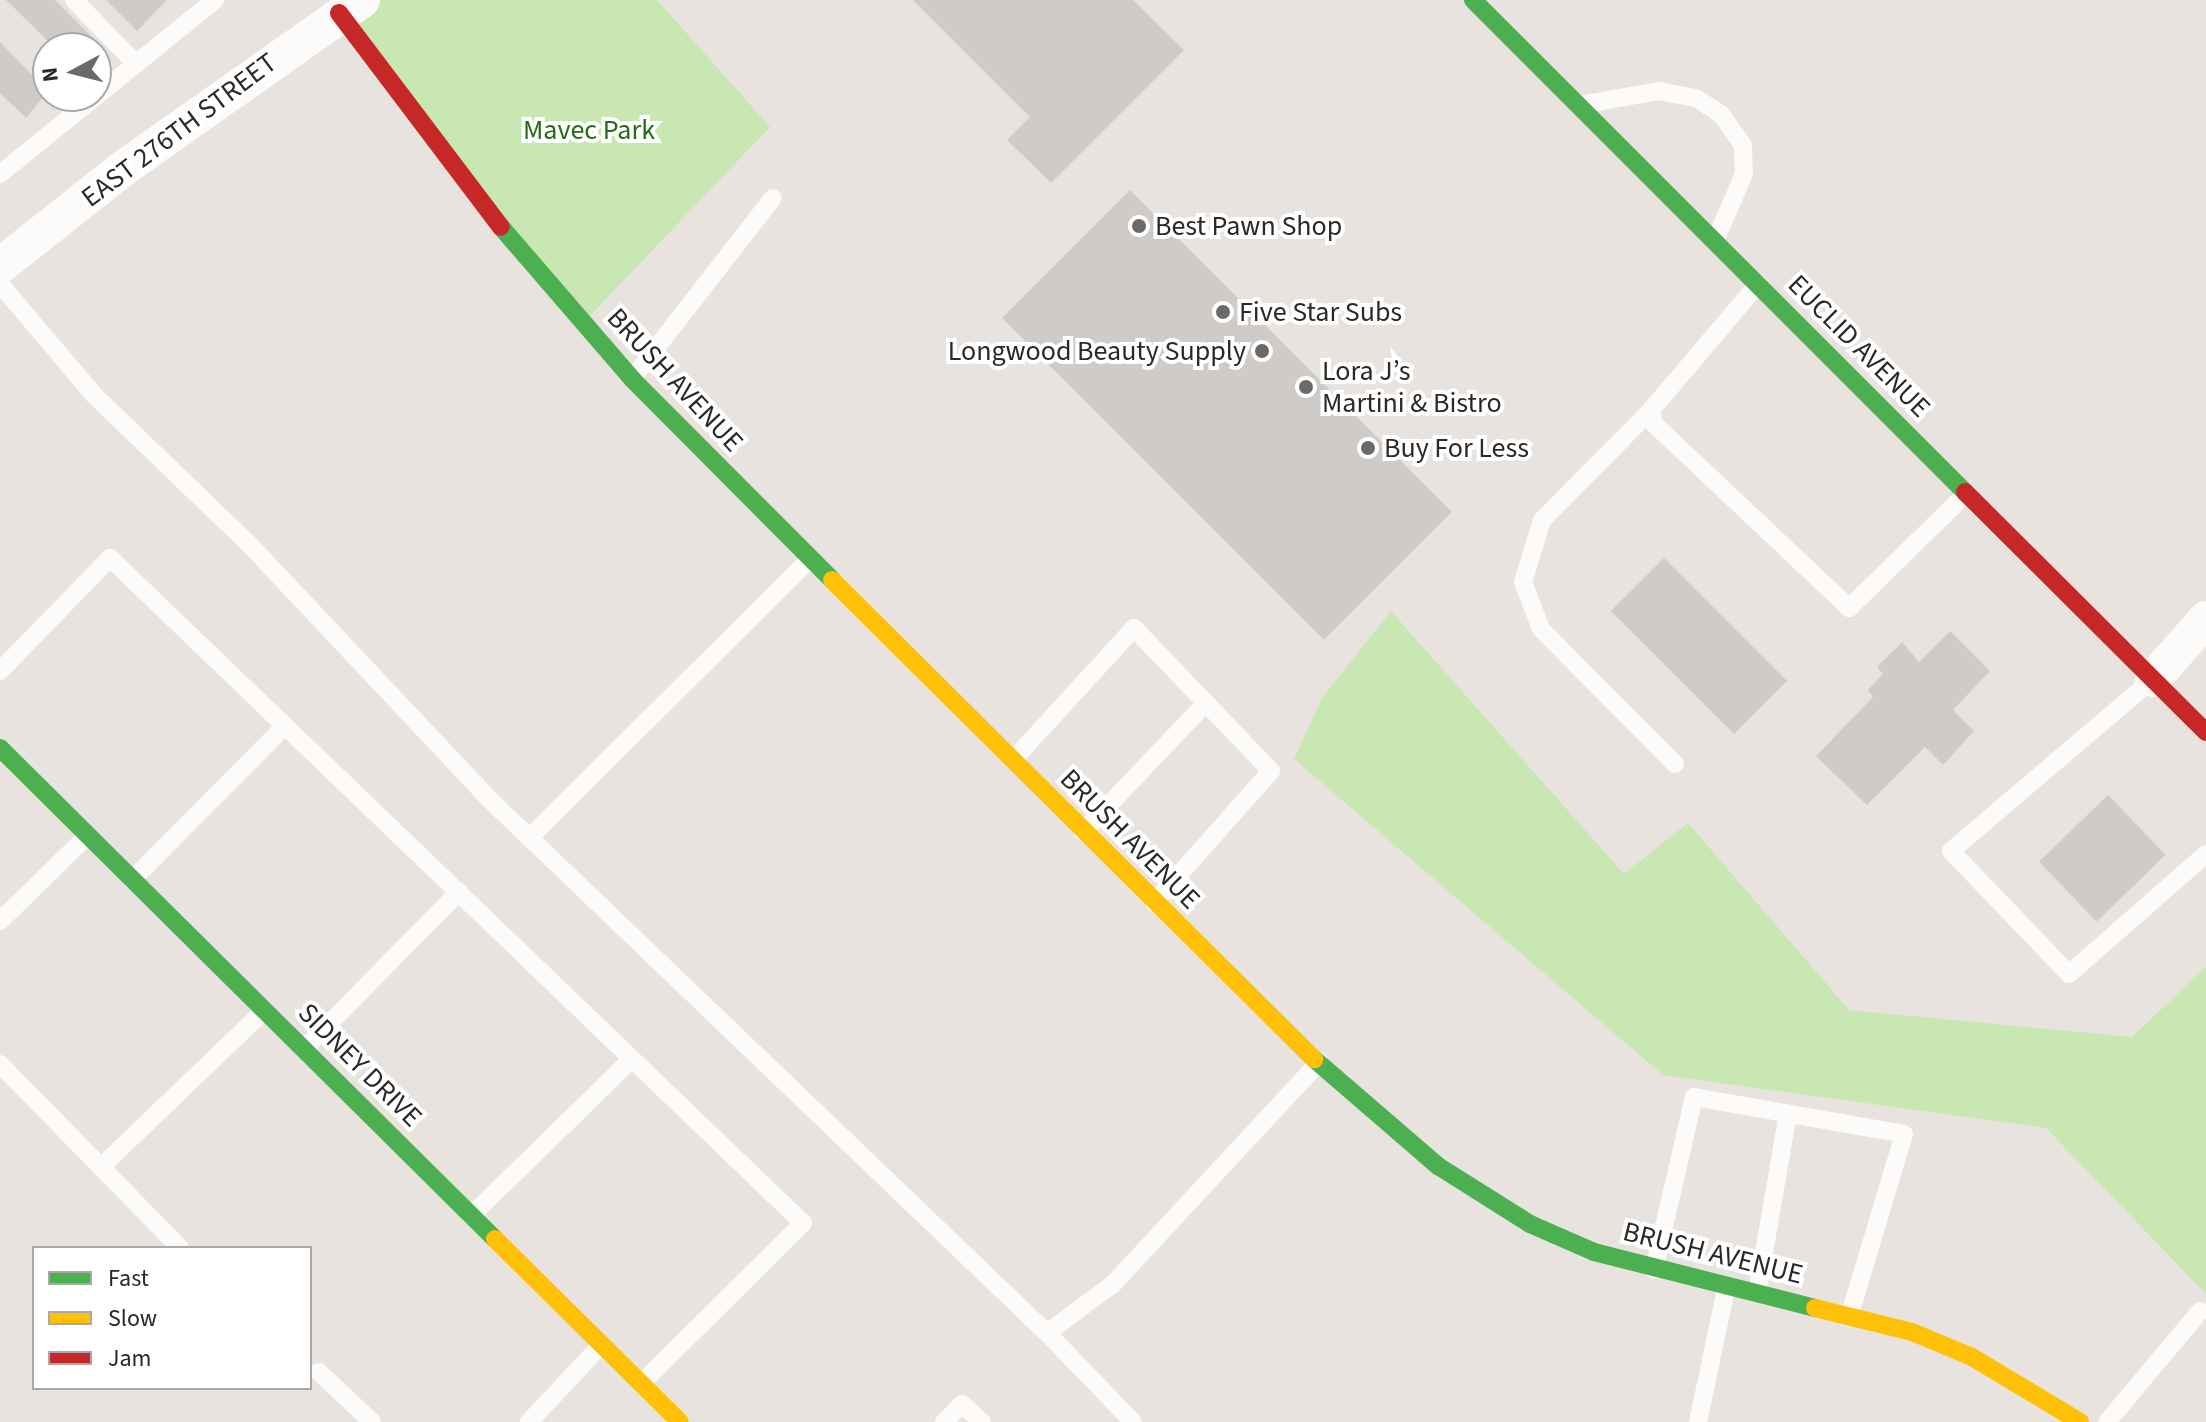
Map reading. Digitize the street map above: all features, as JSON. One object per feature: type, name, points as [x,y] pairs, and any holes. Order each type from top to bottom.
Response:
[{"type":"street","name":"EUCLID AVENUE","points":[[1473,0],[2206,732]]},
{"type":"street","name":"EAST 276TH STREET","points":[[0,266],[350,6]]},
{"type":"street","name":"BRUSH AVENUE","points":[[350,6],[478,201],[632,379],[1154,903],[1319,1062],[1438,1166],[1530,1224],[1654,1272],[1850,1314],[1972,1357],[2080,1422]]},
{"type":"street","points":[[2153,679],[2206,619]]},
{"type":"street","name":"SIDNEY DRIVE","points":[[0,748],[680,1422]]},
{"type":"lane","points":[[74,0],[136,64]]},
{"type":"lane","points":[[0,174],[215,0]]},
{"type":"lane","points":[[1578,105],[1659,91],[1696,98],[1721,114],[1743,146],[1744,174],[1715,241]]},
{"type":"lane","points":[[632,379],[773,198]]},
{"type":"lane","points":[[0,284],[94,395],[248,543],[529,838],[1047,1333],[1133,1422]]},
{"type":"lane","points":[[1675,764],[1541,629],[1523,582],[1542,520],[1652,409],[1758,284]]},
{"type":"lane","points":[[1652,409],[1653,423],[1849,608],[1967,493]]},
{"type":"lane","points":[[0,671],[110,558],[803,1223],[641,1384]]},
{"type":"lane","points":[[529,838],[809,560]]},
{"type":"lane","points":[[1013,760],[1134,628],[1271,771],[1154,903]]},
{"type":"lane","points":[[2153,679],[1951,851],[2069,974],[2206,854]]},
{"type":"lane","points":[[1083,832],[1206,703]]},
{"type":"lane","points":[[132,880],[285,726]]},
{"type":"lane","points":[[0,921],[88,835]]},
{"type":"lane","points":[[304,1049],[459,892]]},
{"type":"lane","points":[[101,1167],[265,1010]]},
{"type":"lane","points":[[472,1215],[632,1059]]},
{"type":"lane","points":[[1047,1333],[1113,1284],[1319,1062]]},
{"type":"lane","points":[[0,1064],[178,1246]]},
{"type":"lane","points":[[1654,1272],[1694,1097],[1904,1134],[1850,1314]]},
{"type":"lane","points":[[1757,1293],[1788,1114]]},
{"type":"lane","points":[[1698,1422],[1726,1289]]},
{"type":"lane","points":[[2107,1422],[2200,1311]]},
{"type":"lane","points":[[529,1422],[601,1345]]},
{"type":"lane","points":[[319,1372],[372,1422]]},
{"type":"lane","points":[[944,1422],[962,1404],[982,1422]]},
{"type":"green space","name":"Mavec Park","points":[[362,0],[657,0],[770,127],[583,323],[339,13]]},
{"type":"green space","points":[[1391,611],[1624,874],[1688,823],[1849,1010],[2132,1037],[2206,967],[2206,1294],[2046,1128],[1663,1075],[1294,759],[1322,698]]},
{"type":"building","points":[[6,0],[55,0],[87,32],[39,32]]},
{"type":"building","points":[[106,0],[167,0],[137,31]]},
{"type":"building","points":[[913,0],[1133,0],[1184,50],[1051,183],[1007,140],[1030,117]]},
{"type":"building","points":[[0,42],[32,75],[32,111],[26,118],[0,93]]},
{"type":"building","points":[[1130,190],[1452,512],[1324,640],[1002,318]]},
{"type":"building","points":[[1664,558],[1787,681],[1734,734],[1611,611]]},
{"type":"building","points":[[1950,631],[1990,671],[1953,710],[1974,731],[1943,765],[1925,747],[1867,805],[1816,756],[1873,697],[1868,690],[1883,674],[1877,667],[1902,642],[1919,662]]},
{"type":"building","points":[[2108,795],[2166,855],[2097,921],[2039,862]]},
{"type":"traffic: fast","points":[[1473,0],[1965,492]]},
{"type":"traffic: fast","points":[[501,227],[632,379],[832,580]]},
{"type":"traffic: fast","points":[[0,748],[495,1239]]},
{"type":"traffic: fast","points":[[1314,1059],[1438,1166],[1530,1224],[1594,1252],[1815,1308]]},
{"type":"traffic: slow","points":[[832,580],[1314,1059]]},
{"type":"traffic: slow","points":[[495,1239],[680,1422]]},
{"type":"traffic: slow","points":[[1815,1308],[1912,1332],[1972,1357],[2080,1422]]},
{"type":"traffic: jam","points":[[339,13],[501,227]]},
{"type":"traffic: jam","points":[[1965,492],[2206,732]]},
{"type":"place","name":"Best Pawn Shop","points":[[1139,226]]},
{"type":"place","name":"Five Star Subs","points":[[1223,312]]},
{"type":"place","name":"Longwood Beauty Supply","points":[[1262,351]]},
{"type":"place","name":"Lora J’s Martini & Bistro","points":[[1306,387]]},
{"type":"place","name":"Buy For Less","points":[[1368,448]]}]
